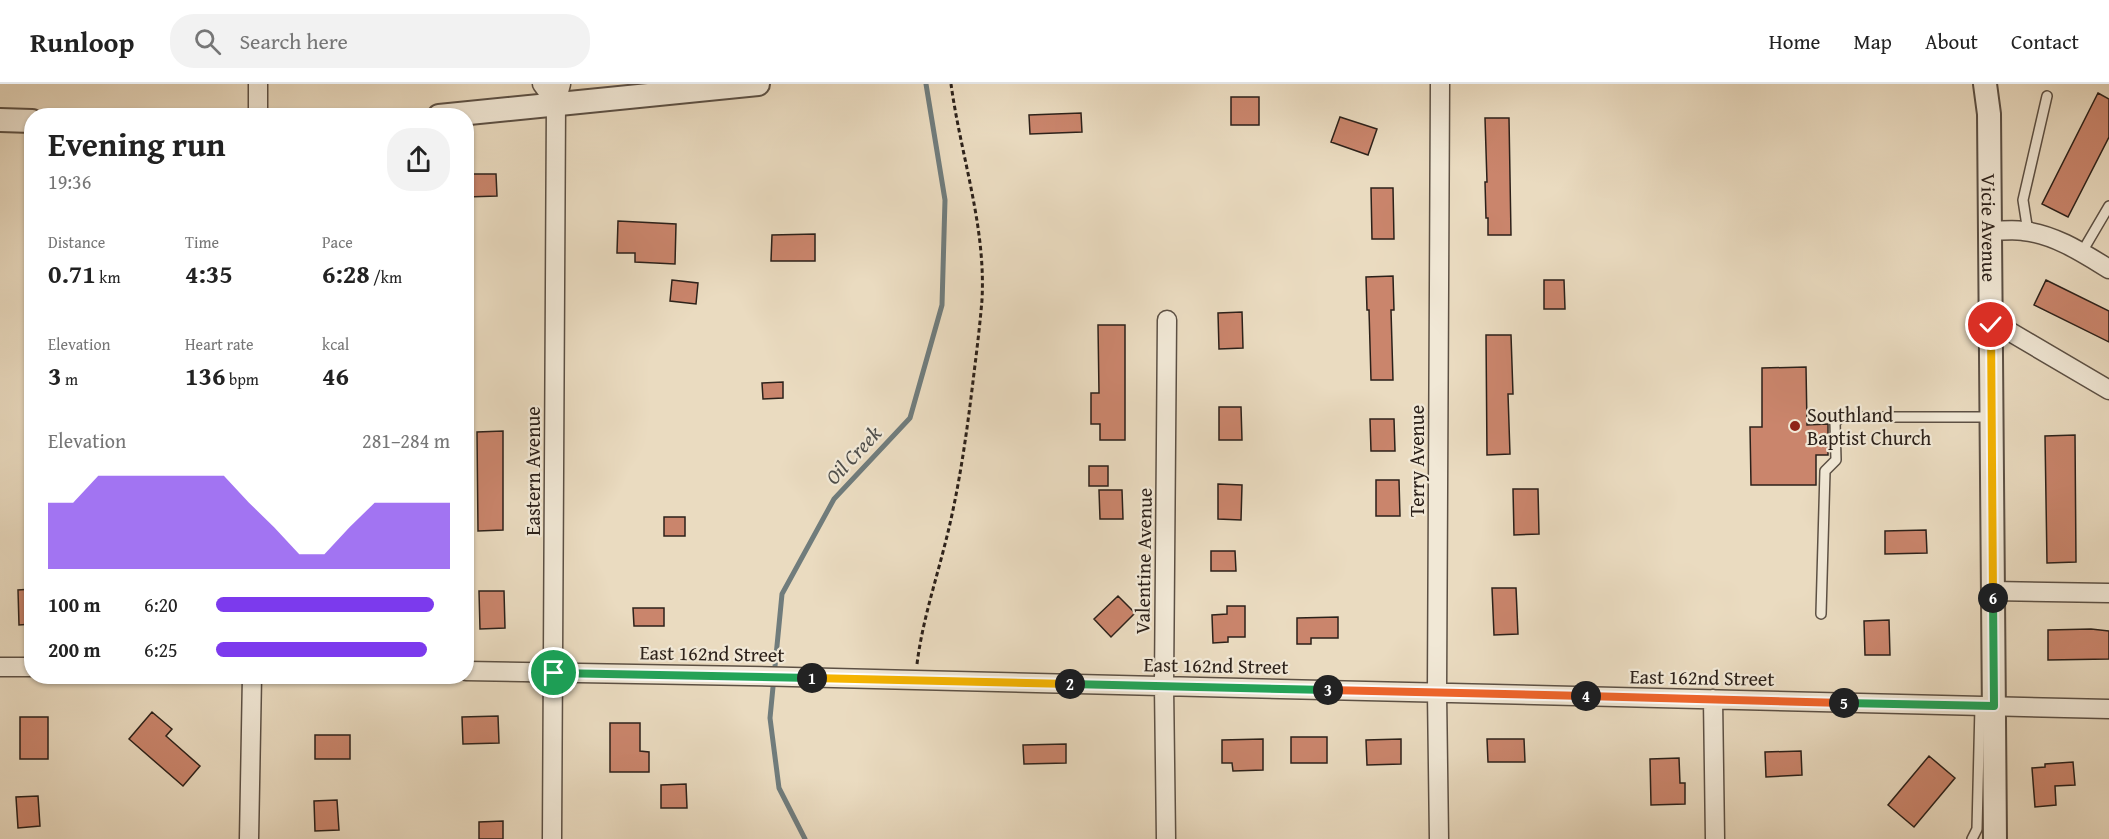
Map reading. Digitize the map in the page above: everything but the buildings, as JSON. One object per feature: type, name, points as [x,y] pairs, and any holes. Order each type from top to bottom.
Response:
[{"type":"street","points":[[258,84],[258,108]]},
{"type":"street","points":[[542,84],[559,94]]},
{"type":"street","points":[[474,110],[559,94],[758,84]]},
{"type":"street","name":"Terry Avenue","points":[[1439,839],[1437,693],[1440,84]]},
{"type":"street","name":"Vicie Avenue","points":[[1985,84],[1989,114],[1993,591],[1987,706],[1995,839]]},
{"type":"street","name":"Eastern Avenue","points":[[552,839],[559,94]]},
{"type":"street","points":[[0,120],[24,121]]},
{"type":"street","points":[[1990,231],[2028,232],[2049,237],[2082,252],[2109,269]]},
{"type":"street","name":"Valentine Avenue","points":[[1166,839],[1164,686],[1167,320]]},
{"type":"street","points":[[1991,325],[2007,330],[2109,390]]},
{"type":"street","points":[[1993,591],[2109,593]]},
{"type":"street","points":[[0,667],[24,668]]},
{"type":"street","name":"East 162nd Street","points":[[474,671],[2109,709]]},
{"type":"street","points":[[249,839],[252,684]]},
{"type":"street","points":[[1713,699],[1715,839]]},
{"type":"lane","points":[[2028,232],[2023,200],[2048,96]]},
{"type":"lane","points":[[2082,252],[2109,206]]},
{"type":"lane","points":[[1821,614],[1825,471],[1836,460],[1834,423],[1841,417],[1992,417]]},
{"type":"lane","points":[[1972,839],[1977,829],[1987,706]]},
{"type":"path","points":[[917,669],[921,636],[944,548],[964,456],[982,299],[980,232],[970,175],[959,136],[951,84]]},
{"type":"waterway","name":"Oil Creek","points":[[805,839],[779,788],[770,718],[782,594],[834,499],[910,418],[942,305],[945,200],[926,84]]},
{"type":"place","name":"Southland Baptist Church","points":[[1795,426]]},
{"type":"route","points":[[554,673],[1994,706],[1991,325]]}]
